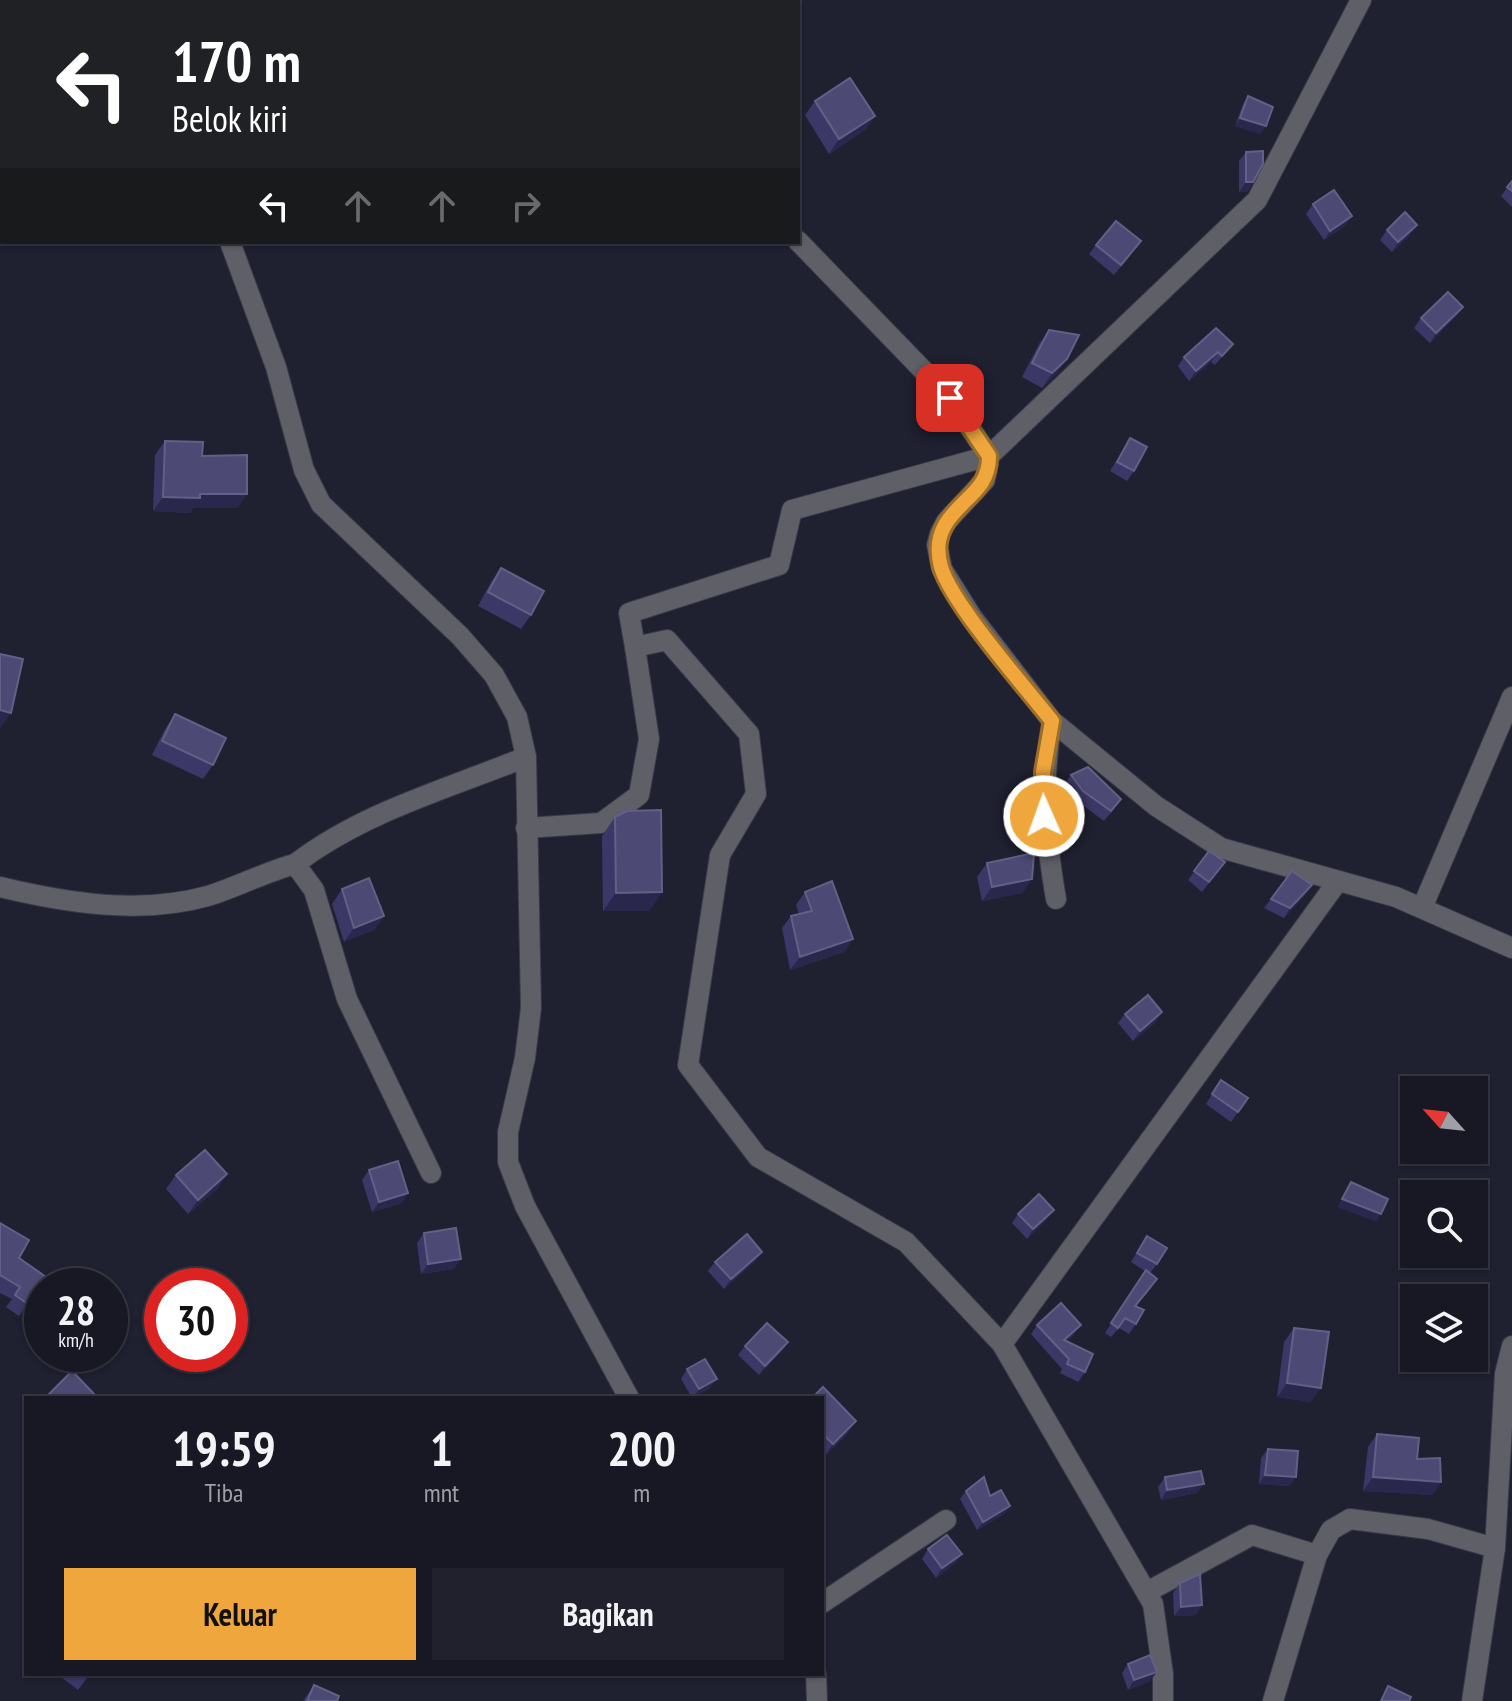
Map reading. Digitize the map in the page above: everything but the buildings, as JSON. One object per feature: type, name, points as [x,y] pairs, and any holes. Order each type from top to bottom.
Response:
[{"type":"street","points":[[526,828],[601,823],[639,795],[649,739],[629,613],[779,565],[792,510],[989,456],[1257,200],[1361,0]]},
{"type":"street","points":[[800,243],[950,398],[989,456],[985,480],[946,522],[940,534],[937,545],[942,569],[972,617],[1052,721],[1156,806],[1221,848],[1422,908],[1512,948]]},
{"type":"street","points":[[231,244],[241,264],[276,367],[304,470],[321,504],[460,636],[494,675],[517,717],[526,757],[531,1008],[525,1058],[508,1132],[508,1162],[525,1206],[628,1396]]},
{"type":"street","points":[[635,647],[667,640],[749,734],[756,794],[720,855],[688,1065],[758,1157],[906,1242],[1002,1344],[1147,1592],[1157,1624],[1163,1701]]},
{"type":"street","points":[[1422,908],[1512,697]]},
{"type":"street","points":[[1052,721],[1043,772],[1045,837],[1056,899]]},
{"type":"street","points":[[0,887],[93,904],[150,905],[207,896],[295,864],[330,837],[366,820],[526,757]]},
{"type":"street","points":[[295,864],[314,890],[347,999],[431,1173]]},
{"type":"street","points":[[1002,1344],[1338,881]]},
{"type":"street","points":[[1472,1701],[1495,1548],[1505,1374],[1512,1346]]},
{"type":"street","points":[[1273,1701],[1317,1555],[1331,1530],[1350,1519],[1428,1529],[1495,1548]]},
{"type":"street","points":[[824,1602],[946,1520]]},
{"type":"street","points":[[1147,1592],[1252,1535],[1317,1555]]},
{"type":"street","points":[[816,1676],[817,1701]]},
{"type":"route","points":[[950,398],[971,425],[989,456],[989,465],[985,480],[946,522],[940,534],[937,545],[942,569],[972,617],[1052,721],[1043,772],[1044,816]]}]
